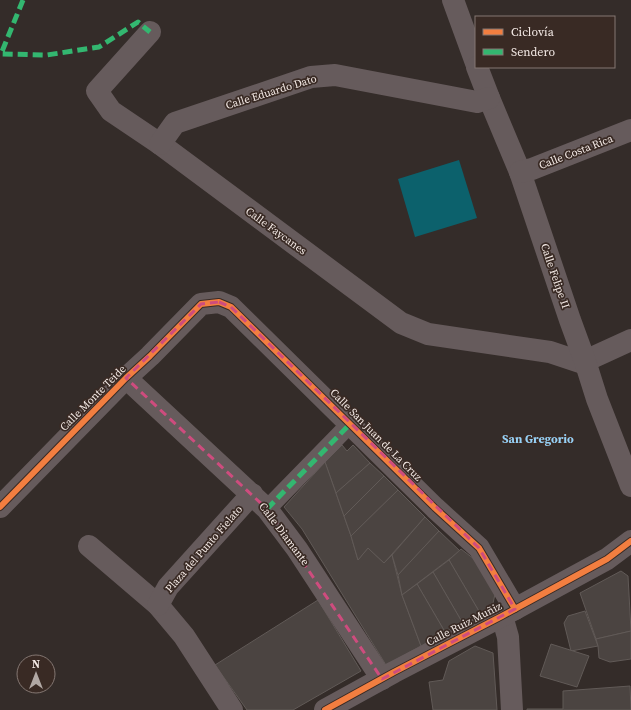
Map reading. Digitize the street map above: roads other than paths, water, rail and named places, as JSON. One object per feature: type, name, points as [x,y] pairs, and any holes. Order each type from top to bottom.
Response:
[{"type":"street","points":[[453,0],[475,60]]},
{"type":"street","name":"Calle Faycanes","points":[[150,32],[97,91],[111,111],[160,144],[401,323],[428,334],[550,352],[580,362],[585,361]]},
{"type":"street","name":"Calle Felipe II","points":[[478,68],[489,98],[520,172],[597,399],[631,486]]},
{"type":"street","name":"Calle Eduardo Dato","points":[[160,144],[175,123],[311,77],[335,75],[477,102],[489,98]]},
{"type":"street","name":"Calle Costa Rica","points":[[520,172],[532,169],[631,130]]},
{"type":"street","name":"Calle San Juan de La Cruz","points":[[202,304],[219,302],[231,307],[435,508],[479,548],[509,613],[508,637],[512,710]]},
{"type":"street","name":"Calle Monte Teide","points":[[0,507],[126,378],[202,304]]},
{"type":"street","points":[[550,352],[570,334],[573,329]]},
{"type":"street","points":[[585,361],[631,340]]},
{"type":"street","name":"Calle Diamante","points":[[126,378],[267,509],[297,549],[382,679]]},
{"type":"street","points":[[267,509],[350,424]]},
{"type":"street","name":"Plaza del Punto Fielato","points":[[158,605],[168,586],[252,494]]},
{"type":"street","name":"Calle Ruiz Muñiz","points":[[325,710],[394,672],[509,613],[607,559],[631,542]]},
{"type":"street","points":[[89,546],[158,605],[184,636],[232,710]]},
{"type":"street","points":[[607,559],[631,561]]},
{"type":"water","points":[[459,160],[477,218],[415,237],[398,179]]},
{"type":"district","name":"San Gregorio","points":[[538,439]]}]
